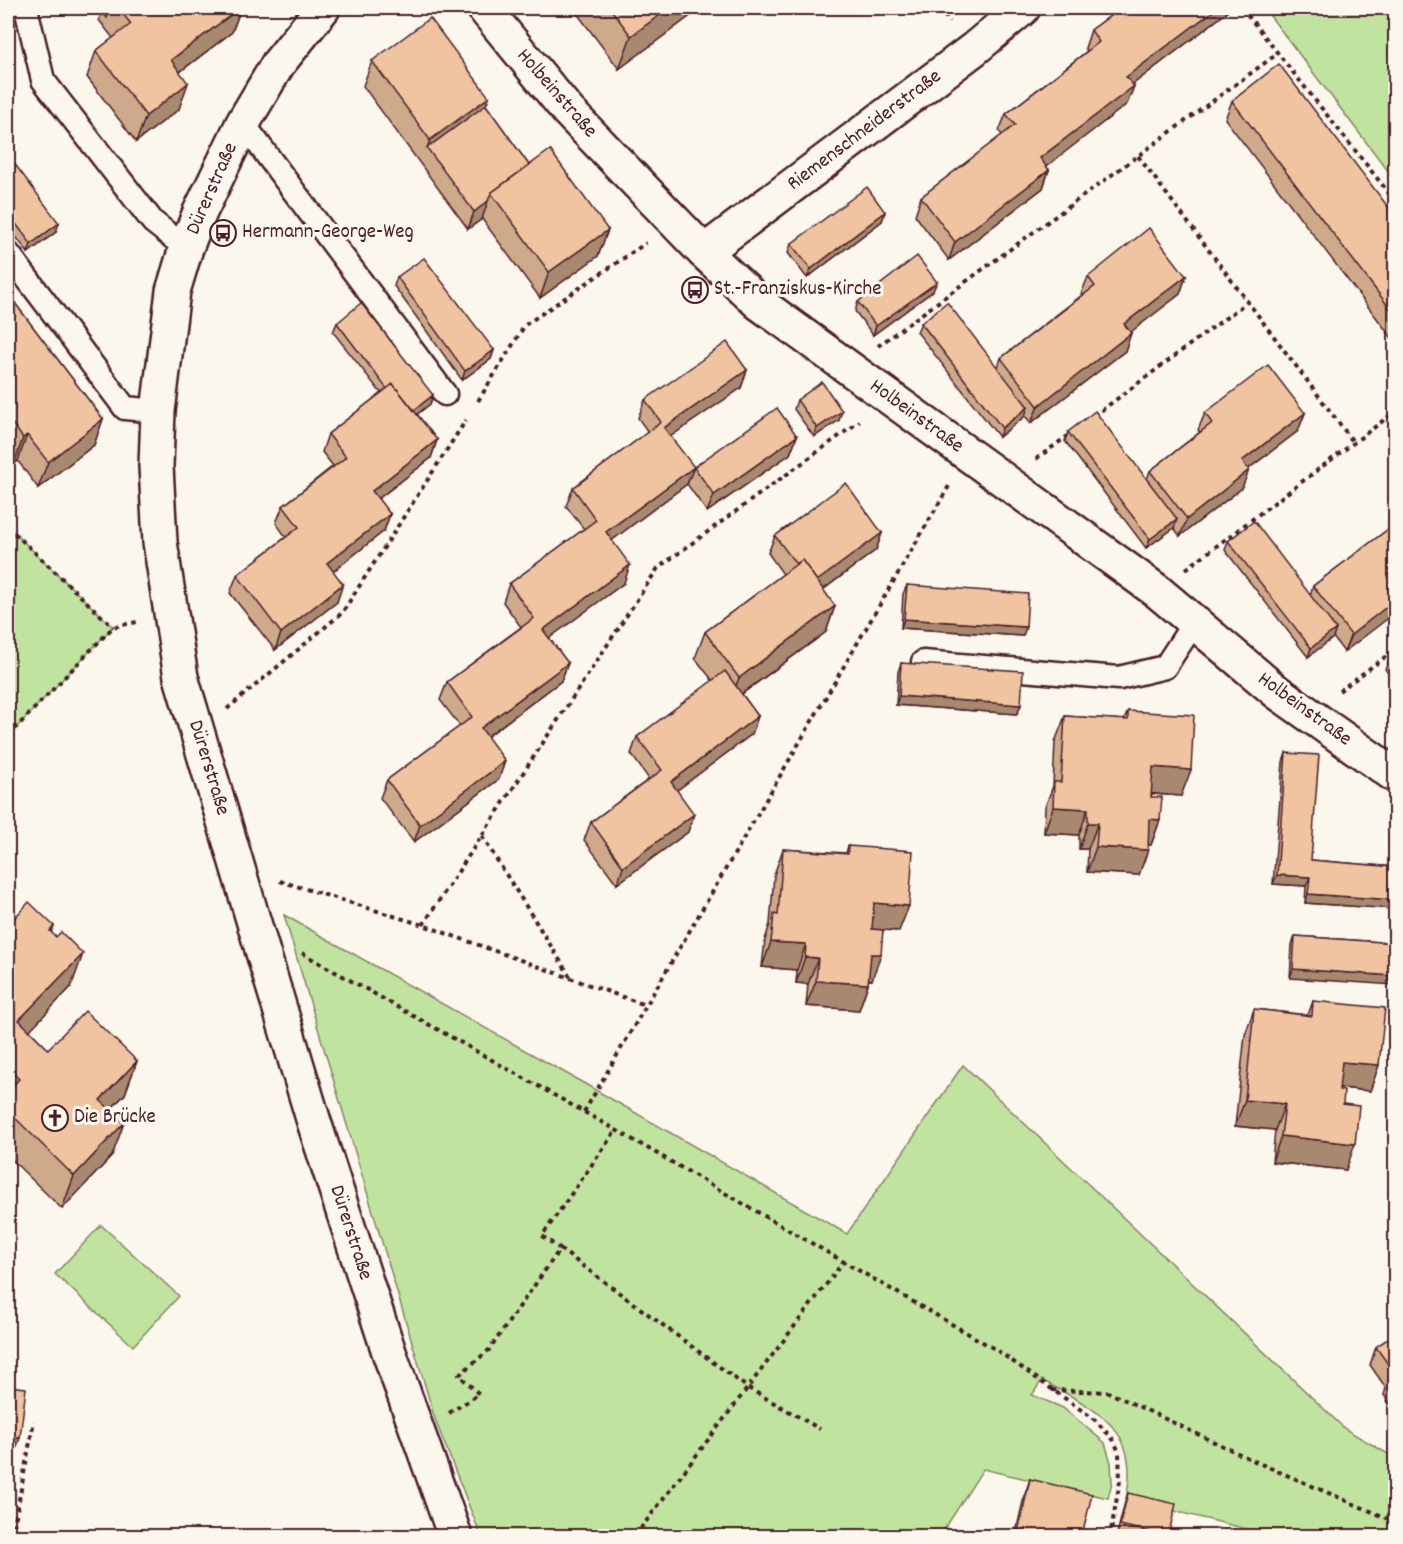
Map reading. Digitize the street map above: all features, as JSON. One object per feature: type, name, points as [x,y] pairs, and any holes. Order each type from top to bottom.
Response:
[{"type":"street","name":"Dürerstraße","points":[[323,8],[278,64],[243,123],[186,248],[173,291],[158,411],[156,466],[160,542],[184,688],[237,868],[314,1122],[390,1355],[455,1536]]},
{"type":"street","name":"Holbeinstraße","points":[[484,8],[568,111],[704,252],[759,303],[1157,591],[1193,624],[1276,692],[1309,713],[1395,776]]},
{"type":"street","name":"Riemenschneiderstraße","points":[[704,252],[974,49],[1023,8]]},
{"type":"lane","points":[[26,8],[43,80],[153,222],[186,248]]},
{"type":"lane","points":[[243,123],[445,394]]},
{"type":"lane","points":[[8,253],[125,408],[158,411]]},
{"type":"lane","points":[[923,662],[1119,678],[1165,667],[1193,624]]},
{"type":"path","points":[[1242,8],[1395,202]]},
{"type":"path","points":[[848,368],[1277,54]]},
{"type":"path","points":[[1138,156],[1354,443]]},
{"type":"path","points":[[472,409],[525,325],[677,223]]},
{"type":"path","points":[[1089,419],[1247,302]]},
{"type":"path","points":[[423,925],[658,568],[890,398]]},
{"type":"path","points":[[1157,591],[1395,411]]},
{"type":"path","points":[[226,710],[342,613],[466,418]]},
{"type":"path","points":[[1005,482],[1070,433]]},
{"type":"path","points":[[583,1112],[968,454]]},
{"type":"path","points":[[8,527],[113,627]]},
{"type":"path","points":[[8,736],[113,627],[171,615]]},
{"type":"path","points":[[1309,713],[1395,649]]},
{"type":"path","points":[[482,836],[572,979]]},
{"type":"path","points":[[237,868],[423,925],[645,1005]]},
{"type":"path","points":[[255,926],[616,1130],[998,1351],[1094,1419],[1113,1439],[1119,1452],[1120,1481],[1110,1536]]},
{"type":"path","points":[[616,1130],[542,1236],[748,1388],[820,1429]]},
{"type":"path","points":[[419,1436],[479,1394],[459,1375],[489,1350],[560,1249]]},
{"type":"path","points":[[635,1536],[844,1261]]},
{"type":"path","points":[[1051,1390],[1108,1392],[1261,1464],[1395,1522]]},
{"type":"path","points":[[12,1536],[34,1421]]},
{"type":"green space","points":[[1264,8],[1386,8],[1395,20],[1395,180]]},
{"type":"green space","points":[[8,527],[113,627],[8,736]]},
{"type":"green space","points":[[284,915],[847,1234],[963,1065],[1345,1429],[1395,1458],[1395,1536],[1275,1536],[1126,1499],[1129,1474],[1127,1454],[1120,1438],[1110,1424],[1096,1412],[1042,1380],[1032,1395],[1063,1408],[1105,1443],[1111,1463],[1112,1482],[1108,1498],[983,1469],[940,1536],[481,1536],[436,1422]]},
{"type":"green space","points":[[101,1225],[179,1296],[133,1346],[55,1274]]},
{"type":"building","points":[[111,8],[107,18],[102,11]]},
{"type":"building","points":[[118,8],[240,8],[171,60],[188,83],[146,116],[96,51],[131,24]]},
{"type":"building","points":[[610,8],[669,8],[631,36]]},
{"type":"building","points":[[1121,8],[1217,8],[1126,77],[1134,86],[1040,158],[1049,170],[955,242],[921,197],[1015,125],[1006,114],[1099,42],[1091,30]]},
{"type":"building","points":[[430,18],[489,97],[430,140],[372,61]]},
{"type":"building","points":[[1279,64],[1395,216],[1395,315],[1232,101]]},
{"type":"building","points":[[486,105],[529,165],[491,193],[488,201],[474,212],[427,148]]},
{"type":"building","points":[[550,150],[608,230],[549,272],[491,193]]},
{"type":"building","points":[[8,155],[59,223],[31,244],[8,213]]},
{"type":"building","points":[[867,187],[885,212],[811,269],[791,244]]},
{"type":"building","points":[[1149,228],[1186,276],[1124,324],[1131,333],[1038,406],[1001,358],[1095,286],[1088,277]]},
{"type":"building","points":[[917,256],[937,282],[876,326],[858,302]]},
{"type":"building","points":[[424,258],[494,350],[465,371],[397,277]]},
{"type":"building","points":[[8,294],[103,419],[48,462],[27,435],[23,438],[8,418]]},
{"type":"building","points":[[947,302],[1028,407],[1002,428],[921,323]]},
{"type":"building","points":[[361,303],[433,395],[414,410],[393,384],[387,389],[337,323]]},
{"type":"building","points":[[727,342],[747,370],[664,428],[694,467],[606,532],[630,565],[543,630],[568,663],[481,728],[505,761],[420,825],[387,780],[472,717],[447,682],[534,618],[509,584],[596,520],[573,488],[661,422],[645,400]]},
{"type":"building","points":[[1268,365],[1305,413],[1242,461],[1249,470],[1187,519],[1150,471],[1212,423],[1205,413]]},
{"type":"building","points":[[822,382],[842,411],[817,428],[797,400]]},
{"type":"building","points":[[393,384],[437,440],[372,491],[390,514],[327,563],[343,584],[281,633],[237,575],[299,527],[283,506],[346,457],[328,434]]},
{"type":"building","points":[[777,408],[797,436],[714,495],[694,467]]},
{"type":"building","points":[[1095,411],[1177,519],[1150,539],[1068,432]]},
{"type":"building","points":[[846,483],[882,533],[817,581],[802,560],[796,564],[775,536]]},
{"type":"building","points":[[1254,521],[1336,629],[1311,648],[1228,541]]},
{"type":"building","points":[[1395,524],[1395,600],[1351,635],[1313,586]]},
{"type":"building","points":[[802,560],[835,606],[739,678],[705,632]]},
{"type":"building","points":[[907,585],[1028,594],[1026,627],[904,619]]},
{"type":"building","points":[[1395,655],[1395,669],[1389,661]]},
{"type":"building","points":[[901,663],[1023,671],[1021,705],[899,696]]},
{"type":"building","points":[[725,671],[758,716],[671,782],[694,814],[623,867],[591,822],[662,770],[637,737]]},
{"type":"building","points":[[1128,711],[1194,715],[1191,770],[1153,767],[1151,797],[1162,797],[1160,820],[1149,819],[1148,850],[1096,847],[1098,823],[1088,823],[1088,809],[1053,807],[1054,782],[1061,782],[1065,716],[1128,720]]},
{"type":"building","points":[[1286,753],[1319,755],[1311,860],[1395,867],[1395,900],[1308,894],[1310,877],[1277,875]]},
{"type":"building","points":[[848,846],[913,851],[909,906],[874,903],[872,929],[883,930],[881,954],[871,954],[868,984],[816,981],[818,958],[805,957],[806,944],[771,942],[774,914],[778,915],[783,849],[848,854]]},
{"type":"building","points":[[29,902],[54,926],[50,931],[56,937],[61,932],[83,954],[19,1020],[48,1049],[85,1011],[137,1061],[100,1100],[124,1123],[74,1176],[8,1111],[8,1091],[19,1079],[8,1068],[8,925]]},
{"type":"building","points":[[1295,936],[1395,943],[1395,976],[1293,969]]},
{"type":"building","points":[[1313,1001],[1385,1008],[1379,1065],[1342,1062],[1339,1090],[1344,1091],[1343,1104],[1359,1106],[1355,1144],[1281,1136],[1285,1104],[1245,1100],[1254,1009],[1312,1016]]},
{"type":"building","points":[[1395,1334],[1395,1385],[1390,1378],[1393,1371],[1376,1347]]},
{"type":"building","points":[[8,1386],[26,1388],[20,1438],[8,1437]]},
{"type":"building","points":[[1030,1479],[1092,1494],[1082,1536],[1017,1536]]},
{"type":"building","points":[[1128,1493],[1176,1504],[1168,1536],[1120,1525]]},
{"type":"place","name":"Hermann-George-Weg","points":[[223,233]]},
{"type":"place","name":"St.-Franziskus-Kirche","points":[[695,290]]},
{"type":"place","name":"Die Brücke","points":[[55,1118]]}]
